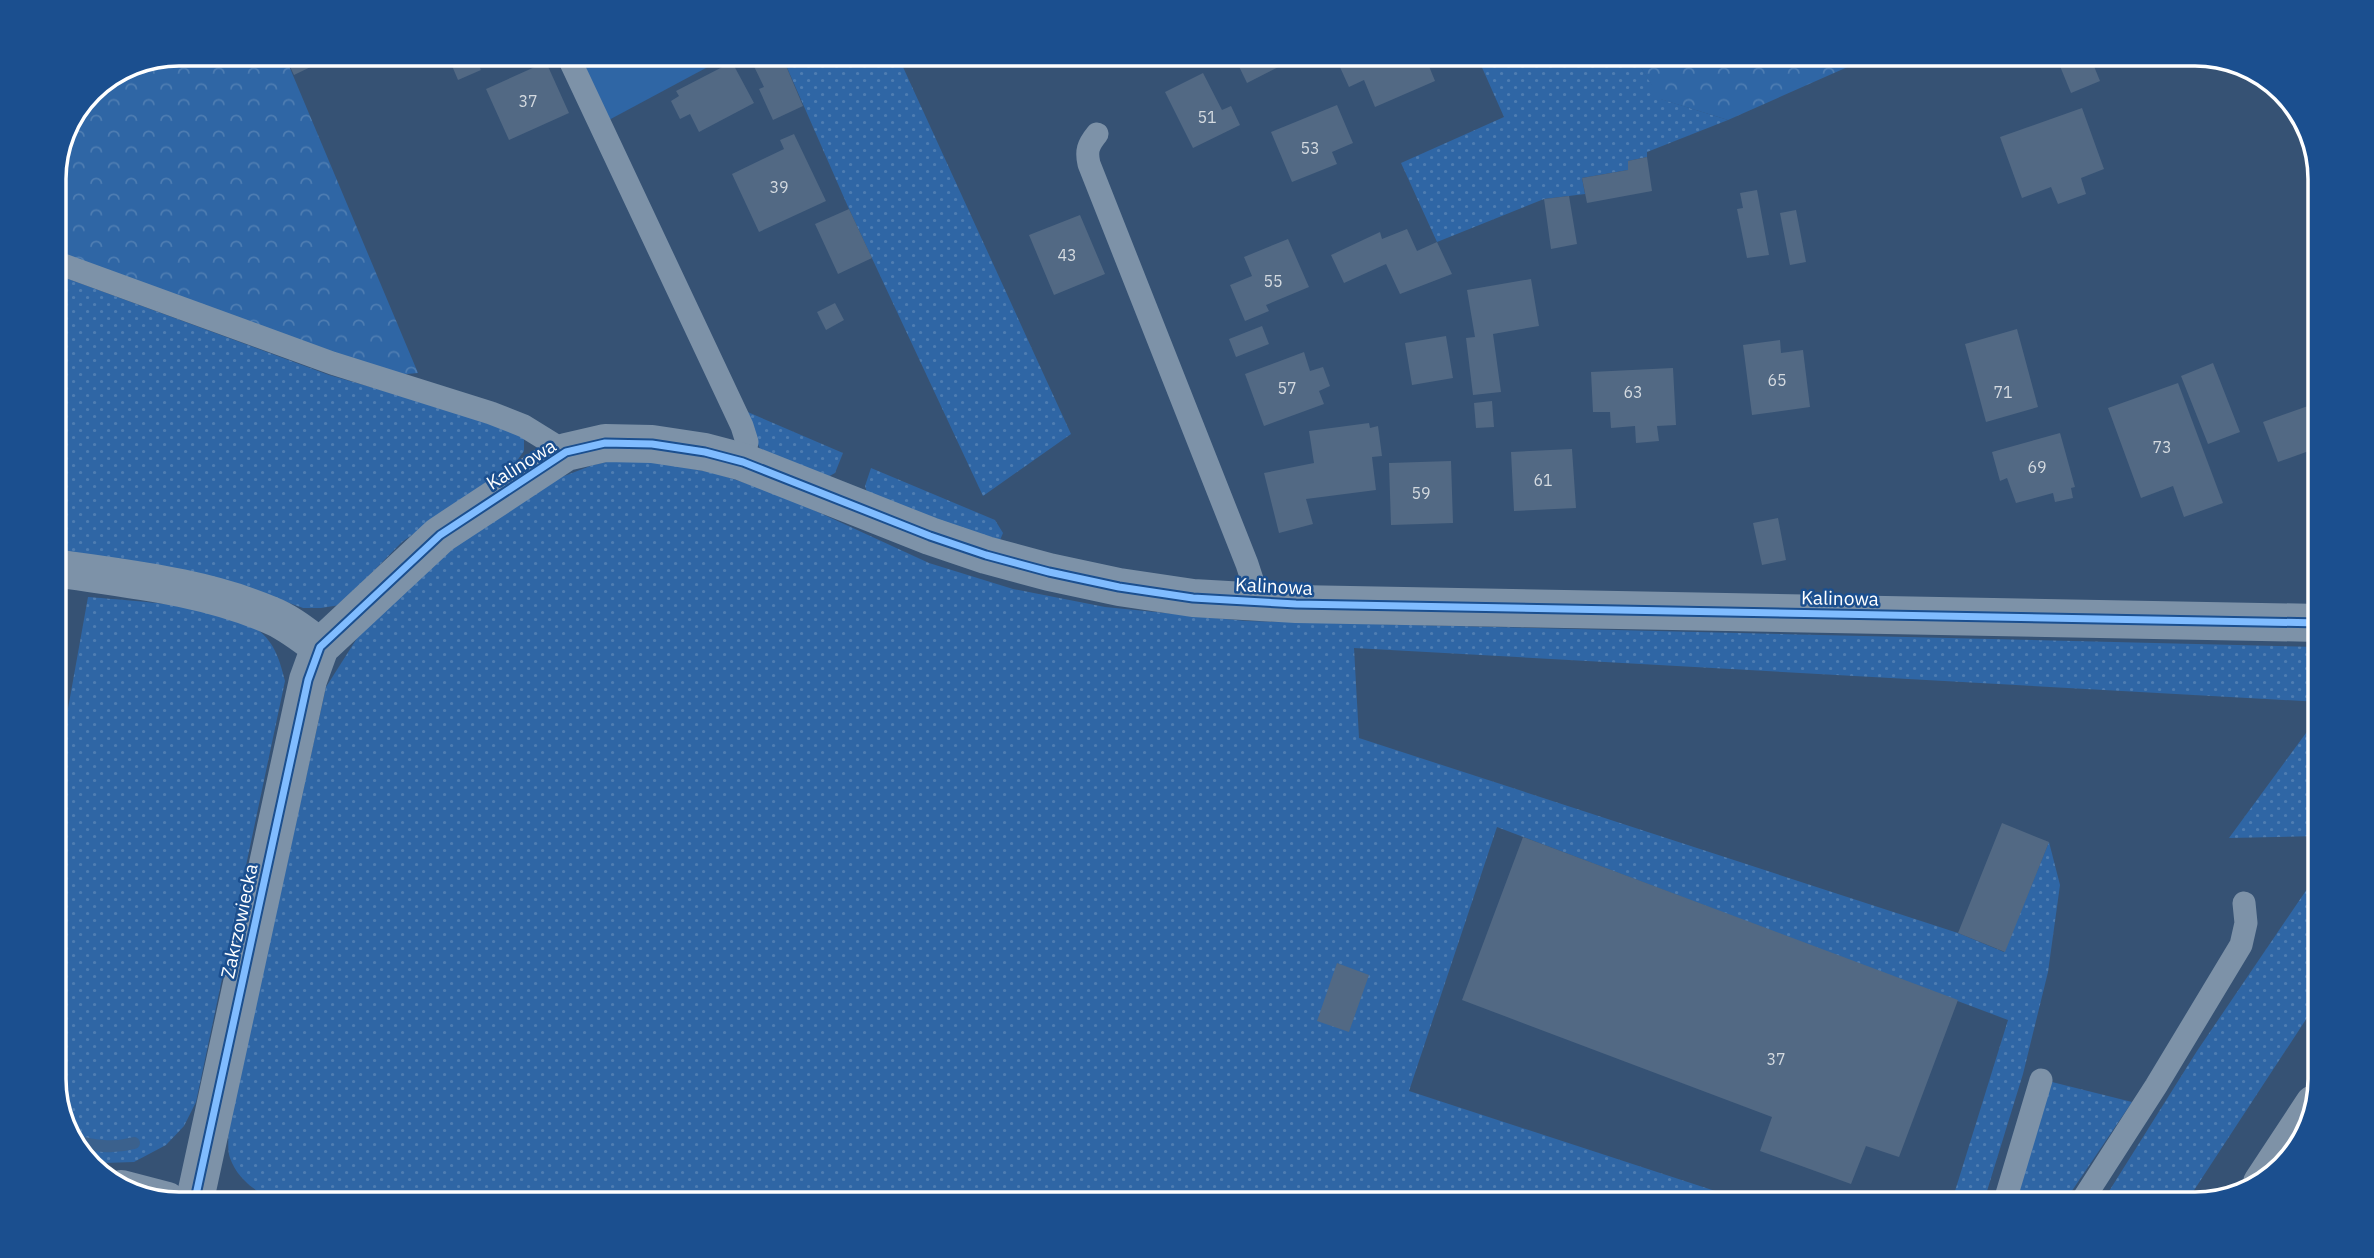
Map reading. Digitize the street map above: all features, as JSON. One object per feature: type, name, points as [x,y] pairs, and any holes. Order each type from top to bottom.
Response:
[{"type":"street","name":"Kalinowa","points":[[320,646],[440,535],[566,452],[605,443],[652,444],[705,452],[743,462],[877,516],[999,559],[1119,587],[1193,598],[2307,624]]},
{"type":"street","points":[[67,570],[148,582],[220,597],[272,615],[320,646]]},
{"type":"street","name":"Zakrzowiecka","points":[[197,1192],[308,680],[320,646]]},
{"type":"lane","points":[[573,66],[742,426],[747,442],[743,462]]},
{"type":"lane","points":[[1097,134],[1086,152],[1089,164],[1247,564],[1259,601]]},
{"type":"lane","name":"Kalinowa","points":[[67,267],[332,363],[491,413],[524,426],[566,452]]},
{"type":"lane","points":[[2088,1192],[2156,1086],[2241,945],[2246,923],[2244,903]]},
{"type":"lane","points":[[2008,1192],[2041,1080]]},
{"type":"green space","points":[[289,66],[418,373],[396,375],[67,255],[67,172],[70,150],[78,129],[105,94],[143,72],[164,67]]},
{"type":"green space","points":[[581,66],[710,66],[607,121]]},
{"type":"green space","points":[[786,66],[902,66],[1071,434],[983,496],[849,209]]},
{"type":"green space","points":[[1481,66],[1640,66],[1661,99],[1728,120],[1647,152],[1647,157],[1628,161],[1628,170],[1582,178],[1585,194],[1544,199],[1437,242],[1401,163],[1504,117]]},
{"type":"green space","points":[[1640,66],[1850,66],[1728,120],[1660,99]]},
{"type":"green space","points":[[67,278],[329,375],[509,427],[524,439],[524,451],[516,462],[402,542],[340,605],[303,608],[259,592],[67,558]]},
{"type":"green space","points":[[743,410],[843,453],[835,473],[826,478],[761,451]]},
{"type":"green space","points":[[616,460],[643,460],[715,473],[781,495],[929,563],[1013,589],[1105,607],[1246,621],[2308,647],[2308,701],[1354,648],[1359,738],[1958,933],[2004,952],[2049,842],[2060,885],[2048,972],[2023,1074],[1987,1192],[1955,1192],[2008,1020],[1497,827],[1409,1091],[1718,1192],[259,1192],[244,1180],[234,1166],[229,1155],[228,1129],[326,687],[368,621],[454,546],[559,478],[593,465]]},
{"type":"green space","points":[[871,468],[995,520],[1003,533],[1000,540],[990,541],[867,492],[865,486]]},
{"type":"green space","points":[[88,597],[177,606],[224,615],[243,622],[258,630],[269,641],[279,660],[285,681],[196,1102],[184,1126],[166,1145],[134,1162],[104,1163],[85,1142],[72,1115],[69,1101],[67,714]]},
{"type":"green space","points":[[2308,731],[2308,836],[2229,838]]},
{"type":"green space","points":[[2308,888],[2308,1016],[2193,1192],[2109,1192],[2197,1051]]},
{"type":"green space","points":[[2052,1082],[2132,1102],[2071,1192],[2015,1192]]},
{"type":"building","points":[[290,66],[313,66],[294,75]]},
{"type":"building","points":[[452,66],[479,66],[481,70],[458,80]]},
{"type":"building","points":[[537,66],[548,66],[569,113],[509,140],[486,89]]},
{"type":"building","points":[[724,66],[734,66],[754,103],[699,132],[690,114],[680,119],[671,101],[679,96],[676,91]]},
{"type":"building","points":[[754,66],[786,66],[803,106],[773,120],[759,89],[764,87]]},
{"type":"building","points":[[1239,66],[1280,66],[1247,83]]},
{"type":"building","points":[[1339,66],[1429,66],[1435,81],[1375,107],[1364,80],[1349,87]]},
{"type":"building","points":[[2060,66],[2094,66],[2100,81],[2071,93]]},
{"type":"building","points":[[1203,73],[1222,110],[1231,106],[1240,125],[1193,148],[1165,92]]},
{"type":"building","points":[[1337,105],[1353,143],[1332,152],[1337,164],[1292,182],[1271,132]]},
{"type":"building","points":[[2082,108],[2104,169],[2081,178],[2086,194],[2058,204],[2051,187],[2022,198],[2000,137]]},
{"type":"building","points":[[794,134],[826,201],[759,232],[732,174],[784,149],[780,140]]},
{"type":"building","points":[[1647,157],[1652,191],[1587,203],[1582,178],[1628,170],[1628,161]]},
{"type":"building","points":[[1757,190],[1769,255],[1747,258],[1737,209],[1743,208],[1740,193]]},
{"type":"building","points":[[1569,196],[1577,244],[1551,249],[1544,199]]},
{"type":"building","points":[[849,209],[872,258],[838,274],[815,224]]},
{"type":"building","points":[[1796,210],[1806,262],[1790,265],[1780,213]]},
{"type":"building","points":[[1080,215],[1105,274],[1054,295],[1029,235]]},
{"type":"building","points":[[1407,229],[1417,251],[1437,242],[1452,274],[1400,294],[1386,264],[1344,283],[1331,255],[1380,232],[1382,239]]},
{"type":"building","points":[[1288,239],[1309,287],[1266,305],[1269,311],[1245,321],[1230,285],[1252,276],[1244,257]]},
{"type":"building","points":[[1531,279],[1539,326],[1493,334],[1501,392],[1473,395],[1466,338],[1475,337],[1467,290]]},
{"type":"building","points":[[835,303],[844,320],[826,330],[817,312]]},
{"type":"building","points":[[1262,326],[1269,344],[1236,357],[1229,339]]},
{"type":"building","points":[[2017,329],[2038,407],[1986,422],[1965,344]]},
{"type":"building","points":[[1446,336],[1453,378],[1412,385],[1405,343]]},
{"type":"building","points":[[1780,340],[1781,353],[1803,350],[1810,407],[1752,415],[1743,345]]},
{"type":"building","points":[[1304,352],[1310,371],[1323,367],[1330,386],[1319,391],[1324,404],[1264,426],[1245,374]]},
{"type":"building","points":[[2213,363],[2240,432],[2208,444],[2181,376]]},
{"type":"building","points":[[1673,368],[1676,425],[1657,426],[1659,441],[1636,443],[1635,426],[1611,428],[1610,412],[1593,412],[1591,372]]},
{"type":"building","points":[[2178,383],[2223,503],[2184,517],[2173,486],[2141,498],[2108,408]]},
{"type":"building","points":[[1492,401],[1494,427],[1476,428],[1474,403]]},
{"type":"building","points":[[2307,406],[2307,452],[2278,462],[2263,422]]},
{"type":"building","points":[[1369,423],[1370,428],[1378,426],[1382,456],[1372,457],[1376,490],[1306,499],[1313,524],[1279,533],[1264,473],[1314,463],[1309,431]]},
{"type":"building","points":[[2060,433],[2075,487],[2071,488],[2073,498],[2055,502],[2053,493],[2016,503],[2007,478],[2000,481],[1992,452]]},
{"type":"building","points":[[1572,449],[1576,508],[1514,511],[1511,452]]},
{"type":"building","points":[[1451,461],[1453,523],[1391,525],[1389,463]]},
{"type":"building","points":[[1778,518],[1786,560],[1762,565],[1753,523]]},
{"type":"building","points":[[2002,823],[2049,842],[2005,952],[1958,933]]},
{"type":"building","points":[[1523,837],[1958,1000],[1899,1157],[1866,1146],[1851,1184],[1760,1151],[1772,1117],[1462,1000]]},
{"type":"building","points":[[1337,963],[1369,975],[1349,1032],[1317,1021]]},
{"type":"waterway","points":[[86,1144],[118,1146],[134,1143]]},
{"type":"cycle path","points":[[197,1192],[308,680],[320,647],[440,535],[566,452],[605,443],[652,444],[705,452],[743,462],[930,536],[986,555],[1119,587],[1193,598],[1296,604],[2307,623]]}]
